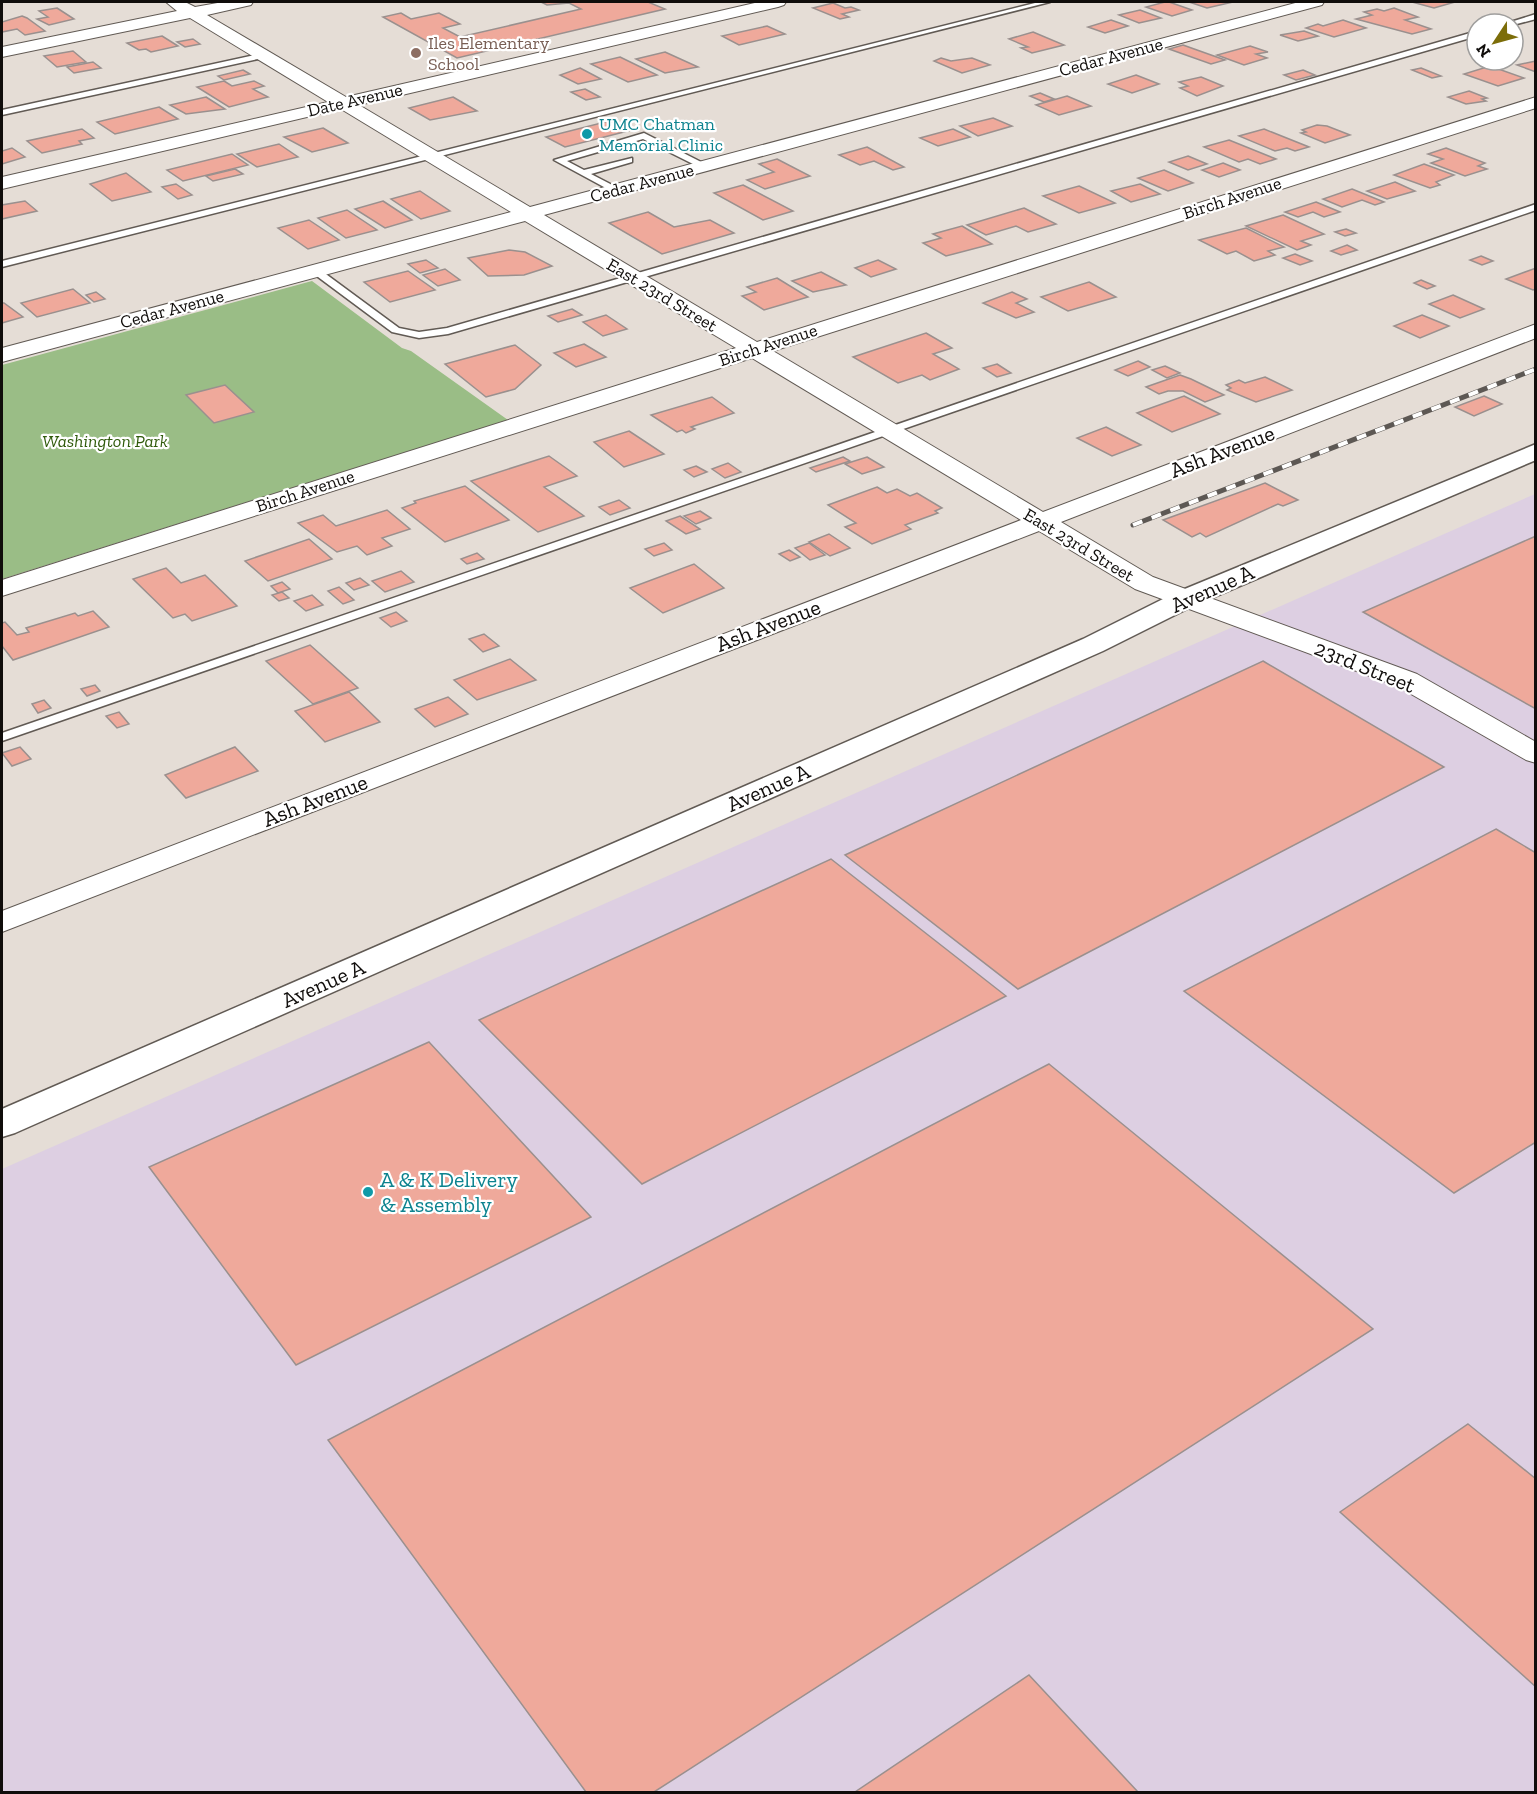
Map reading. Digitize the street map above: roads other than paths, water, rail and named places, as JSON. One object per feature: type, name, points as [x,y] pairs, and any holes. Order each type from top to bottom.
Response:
[{"type":"main road","name":"Avenue A","points":[[2,1124],[1093,645],[1185,598],[1536,451]]},
{"type":"street","name":"East 23rd Street","points":[[174,2],[1038,521],[1144,583],[1185,598]]},
{"type":"street","points":[[2,52],[245,2]]},
{"type":"street","name":"Date Avenue","points":[[2,183],[778,2]]},
{"type":"street","name":"Cedar Avenue","points":[[2,355],[1316,2]]},
{"type":"street","name":"Birch Avenue","points":[[2,588],[1536,102]]},
{"type":"street","name":"Ash Avenue","points":[[2,922],[1536,330]]},
{"type":"street","name":"23rd Street","points":[[1185,598],[1407,680],[1536,754]]},
{"type":"lane","points":[[2,264],[1046,2]]},
{"type":"lane","points":[[315,271],[396,330],[419,334],[448,331],[1465,36]]},
{"type":"lane","points":[[2,112],[264,55]]},
{"type":"lane","points":[[615,190],[559,160],[644,136],[704,166]]},
{"type":"lane","points":[[583,173],[629,160]]},
{"type":"lane","points":[[2,737],[1536,207]]},
{"type":"railway","points":[[1133,525],[1536,369]]},
{"type":"place","name":"Iles Elementary School","points":[[416,53]]},
{"type":"place","name":"UMC Chatman Memorial Clinic","points":[[587,134]]},
{"type":"place","name":"A & K Delivery & Assembly","points":[[368,1192]]},
{"type":"park label","name":"Washington Park","points":[[105,441]]}]
